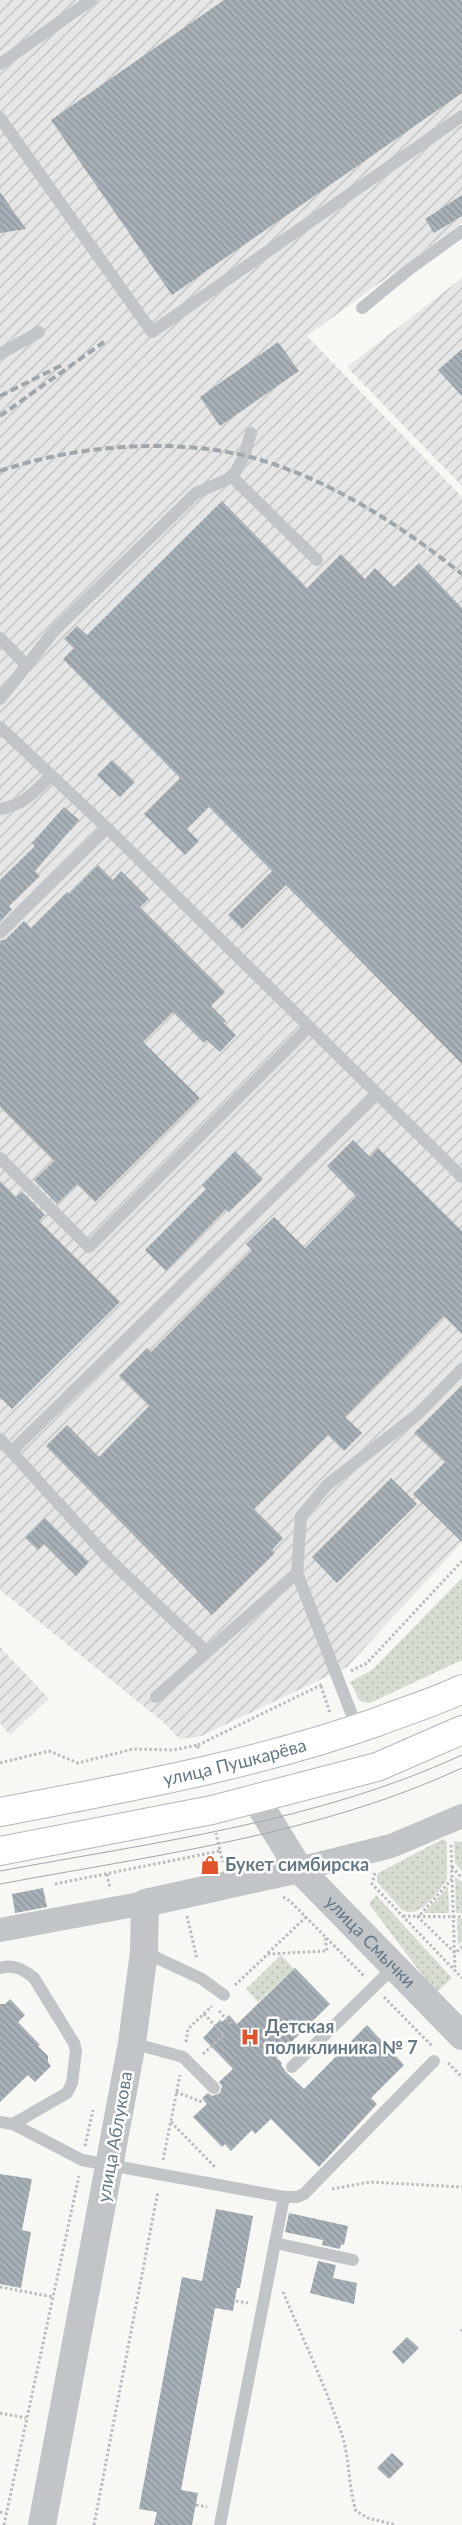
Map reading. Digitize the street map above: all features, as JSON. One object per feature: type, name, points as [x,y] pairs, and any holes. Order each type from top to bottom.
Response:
[{"type":"main road","name":"улица Пушкарёва","points":[[0,1812],[248,1762],[357,1728],[462,1689]]},
{"type":"main road","points":[[0,1851],[212,1810],[256,1799],[377,1767],[462,1730]]},
{"type":"main road","name":"улица Смычки","points":[[248,1762],[256,1799]]},
{"type":"street","name":"улица Смычки","points":[[256,1799],[299,1869],[462,2036]]},
{"type":"street","points":[[0,1930],[114,1910],[299,1869],[457,1827]]},
{"type":"street","name":"улица Аблукова","points":[[42,2525],[132,2043],[144,1952],[145,1903]]},
{"type":"lane","points":[[0,64],[91,0]]},
{"type":"lane","points":[[0,118],[152,332],[462,116]]},
{"type":"lane","points":[[362,308],[406,271],[462,231]]},
{"type":"lane","points":[[0,354],[39,332]]},
{"type":"lane","points":[[0,699],[54,631],[196,493],[231,476],[244,456],[251,433]]},
{"type":"lane","points":[[231,476],[317,560]]},
{"type":"lane","points":[[0,638],[27,666]]},
{"type":"lane","points":[[0,727],[107,828],[462,1177]]},
{"type":"lane","points":[[0,809],[13,807],[29,798],[51,776]]},
{"type":"lane","points":[[0,933],[107,828]]},
{"type":"lane","points":[[0,1158],[89,1247],[310,1027]]},
{"type":"lane","points":[[11,1452],[377,1094]]},
{"type":"lane","points":[[357,1728],[297,1573],[302,1516],[327,1485],[418,1414],[462,1369]]},
{"type":"lane","points":[[0,1439],[109,1559],[207,1652]]},
{"type":"lane","points":[[156,1697],[297,1573]]},
{"type":"lane","points":[[144,1952],[202,1979],[224,1995]]},
{"type":"lane","points":[[0,1968],[15,1967],[34,1978],[71,2037],[76,2051],[72,2083],[67,2093],[14,2124]]},
{"type":"lane","points":[[292,2067],[394,1967]]},
{"type":"lane","points":[[132,2043],[183,2057],[214,2088]]},
{"type":"lane","points":[[0,2122],[14,2124],[82,2160],[284,2197],[297,2197],[304,2194],[440,2061]]},
{"type":"lane","points":[[220,2525],[284,2197]]},
{"type":"lane","points":[[275,2243],[353,2260]]},
{"type":"path","points":[[321,1686],[332,1718]]},
{"type":"path","points":[[456,1971],[452,1867],[457,1827]]},
{"type":"path","points":[[452,1867],[462,1878]]},
{"type":"path","points":[[106,1874],[114,1910]]},
{"type":"path","points":[[418,1916],[452,1879]]},
{"type":"path","points":[[376,1888],[462,1978]]},
{"type":"path","points":[[186,1910],[202,1979]]},
{"type":"path","points":[[402,1916],[462,1917]]},
{"type":"path","points":[[418,1916],[455,1953]]},
{"type":"path","points":[[94,2525],[188,2029],[306,1917]]},
{"type":"path","points":[[268,1954],[327,1951],[325,1936],[435,2048]]},
{"type":"path","points":[[455,1953],[462,1947]]},
{"type":"path","points":[[204,2014],[224,2035],[204,2054]]},
{"type":"path","points":[[223,2016],[232,2025]]},
{"type":"path","points":[[440,2061],[462,2077]]},
{"type":"path","points":[[176,2092],[204,2101]]},
{"type":"path","points":[[4,2525],[95,2102]]},
{"type":"path","points":[[171,2121],[236,2188]]},
{"type":"path","points":[[304,2194],[370,2182],[462,2187]]},
{"type":"path","points":[[271,2264],[342,2435],[350,2464],[353,2500],[356,2511],[368,2518],[396,2525]]},
{"type":"path","points":[[0,2287],[53,2297]]},
{"type":"path","points":[[0,2413],[26,2418]]},
{"type":"path","points":[[196,2505],[205,2507]]},
{"type":"path","points":[[0,2512],[6,2513]]},
{"type":"shaded area","points":[[0,0],[462,0],[462,223],[307,336],[462,497],[462,1542],[347,1667],[201,1736],[180,1739],[163,1722],[0,1590]]},
{"type":"shaded area","points":[[462,278],[462,486],[347,367]]},
{"type":"shaded area","points":[[462,1578],[462,1660],[370,1703],[360,1701],[350,1682],[372,1670]]},
{"type":"shaded area","points":[[0,1647],[49,1699],[10,1735],[0,1723]]},
{"type":"shaded area","points":[[443,1839],[447,1842],[447,1880],[422,1908],[409,1912],[402,1910],[377,1882],[378,1873]]},
{"type":"shaded area","points":[[454,1841],[462,1842],[462,1871],[455,1863]]},
{"type":"shaded area","points":[[455,1877],[462,1882],[462,1913],[456,1913]]},
{"type":"shaded area","points":[[448,1887],[449,1913],[424,1913]]},
{"type":"shaded area","points":[[376,1895],[452,1978],[436,1993],[369,1904]]},
{"type":"shaded area","points":[[457,1919],[462,1919],[462,1941],[458,1945]]},
{"type":"shaded area","points":[[281,1955],[294,1969],[258,2002],[246,1989]]},
{"type":"building","points":[[224,0],[462,0],[462,93],[172,295],[51,120]]},
{"type":"building","points":[[0,192],[26,229],[0,233]]},
{"type":"building","points":[[462,195],[462,216],[434,233],[425,219]]},
{"type":"building","points":[[278,342],[299,371],[220,426],[200,397]]},
{"type":"building","points":[[462,349],[462,396],[438,370]]},
{"type":"building","points":[[222,501],[307,588],[341,554],[365,579],[375,568],[394,587],[419,563],[462,608],[462,1064],[286,885],[242,929],[228,915],[272,871],[209,807],[187,829],[199,841],[185,855],[144,814],[180,778],[63,659],[74,648],[64,639],[77,626],[87,635]]},
{"type":"building","points":[[112,760],[135,782],[120,797],[97,775]]},
{"type":"building","points":[[64,807],[79,820],[35,871],[40,876],[9,906],[12,909],[0,922],[0,880],[35,846],[32,843]]},
{"type":"building","points":[[98,865],[113,880],[121,871],[149,899],[140,907],[225,992],[211,1006],[226,1021],[224,1023],[236,1035],[220,1052],[207,1040],[204,1043],[173,1012],[143,1042],[200,1098],[95,1202],[77,1184],[57,1204],[34,1180],[54,1161],[0,1107],[0,941],[6,939],[24,921],[31,928],[67,892],[69,894]]},
{"type":"building","points":[[353,1140],[370,1157],[378,1148],[462,1231],[462,1334],[444,1316],[345,1417],[362,1433],[344,1451],[328,1435],[254,1509],[283,1538],[272,1550],[275,1553],[212,1615],[46,1446],[67,1425],[99,1457],[149,1406],[119,1376],[147,1348],[151,1352],[252,1250],[246,1244],[274,1217],[305,1248],[356,1196],[327,1166]]},
{"type":"building","points":[[235,1151],[263,1179],[229,1212],[226,1209],[166,1271],[145,1250],[206,1189],[202,1185]]},
{"type":"building","points":[[0,1181],[16,1197],[22,1192],[45,1215],[39,1221],[120,1302],[12,1409],[0,1397]]},
{"type":"building","points":[[462,1385],[462,1542],[413,1494],[445,1462],[414,1433]]},
{"type":"building","points":[[391,1478],[417,1504],[337,1583],[312,1557]]},
{"type":"building","points":[[45,1518],[89,1562],[76,1576],[44,1544],[38,1550],[25,1538]]},
{"type":"building","points":[[43,1888],[47,1907],[15,1913],[12,1894]]},
{"type":"building","points":[[295,1968],[330,2004],[276,2057],[282,2063],[281,2065],[286,2072],[304,2089],[367,2025],[404,2065],[371,2098],[377,2104],[319,2167],[271,2119],[255,2134],[252,2130],[231,2151],[225,2144],[222,2147],[193,2117],[207,2104],[202,2098],[208,2093],[212,2096],[220,2093],[222,2086],[219,2082],[233,2069],[203,2038],[220,2020],[222,2022],[229,2015],[237,2024]]},
{"type":"building","points":[[10,1999],[25,2015],[18,2022],[40,2045],[38,2046],[48,2056],[48,2062],[51,2066],[35,2082],[28,2075],[0,2102],[0,2004],[5,2004]]},
{"type":"building","points":[[0,2174],[32,2179],[22,2230],[31,2232],[21,2288],[0,2284]]},
{"type":"building","points":[[216,2209],[253,2216],[240,2288],[237,2288],[233,2311],[215,2308],[181,2490],[198,2493],[192,2525],[154,2525],[157,2512],[139,2509],[182,2277],[202,2281]]},
{"type":"building","points":[[289,2213],[348,2226],[344,2245],[341,2244],[340,2249],[322,2245],[323,2240],[285,2232]]},
{"type":"building","points":[[318,2261],[336,2265],[333,2278],[357,2283],[354,2304],[310,2293]]},
{"type":"building","points":[[407,2337],[419,2348],[403,2364],[392,2352]]},
{"type":"building","points":[[392,2453],[404,2464],[389,2479],[377,2468]]},
{"type":"tram line","points":[[0,1871],[177,1839],[293,1814],[407,1778],[462,1755]]},
{"type":"tram line","points":[[0,1884],[176,1852],[293,1826],[351,1810],[407,1791],[462,1768]]},
{"type":"railway","points":[[0,416],[104,342]]},
{"type":"railway","points":[[0,396],[64,364]]},
{"type":"railway","points":[[0,471],[32,461],[66,454],[138,446],[210,449],[244,455],[301,475],[350,498],[419,541],[462,574]]},
{"type":"place","name":"Букет симбирска","points":[[210,1865]]},
{"type":"place","name":"Детская поликлиника № 7","points":[[250,2037]]}]
